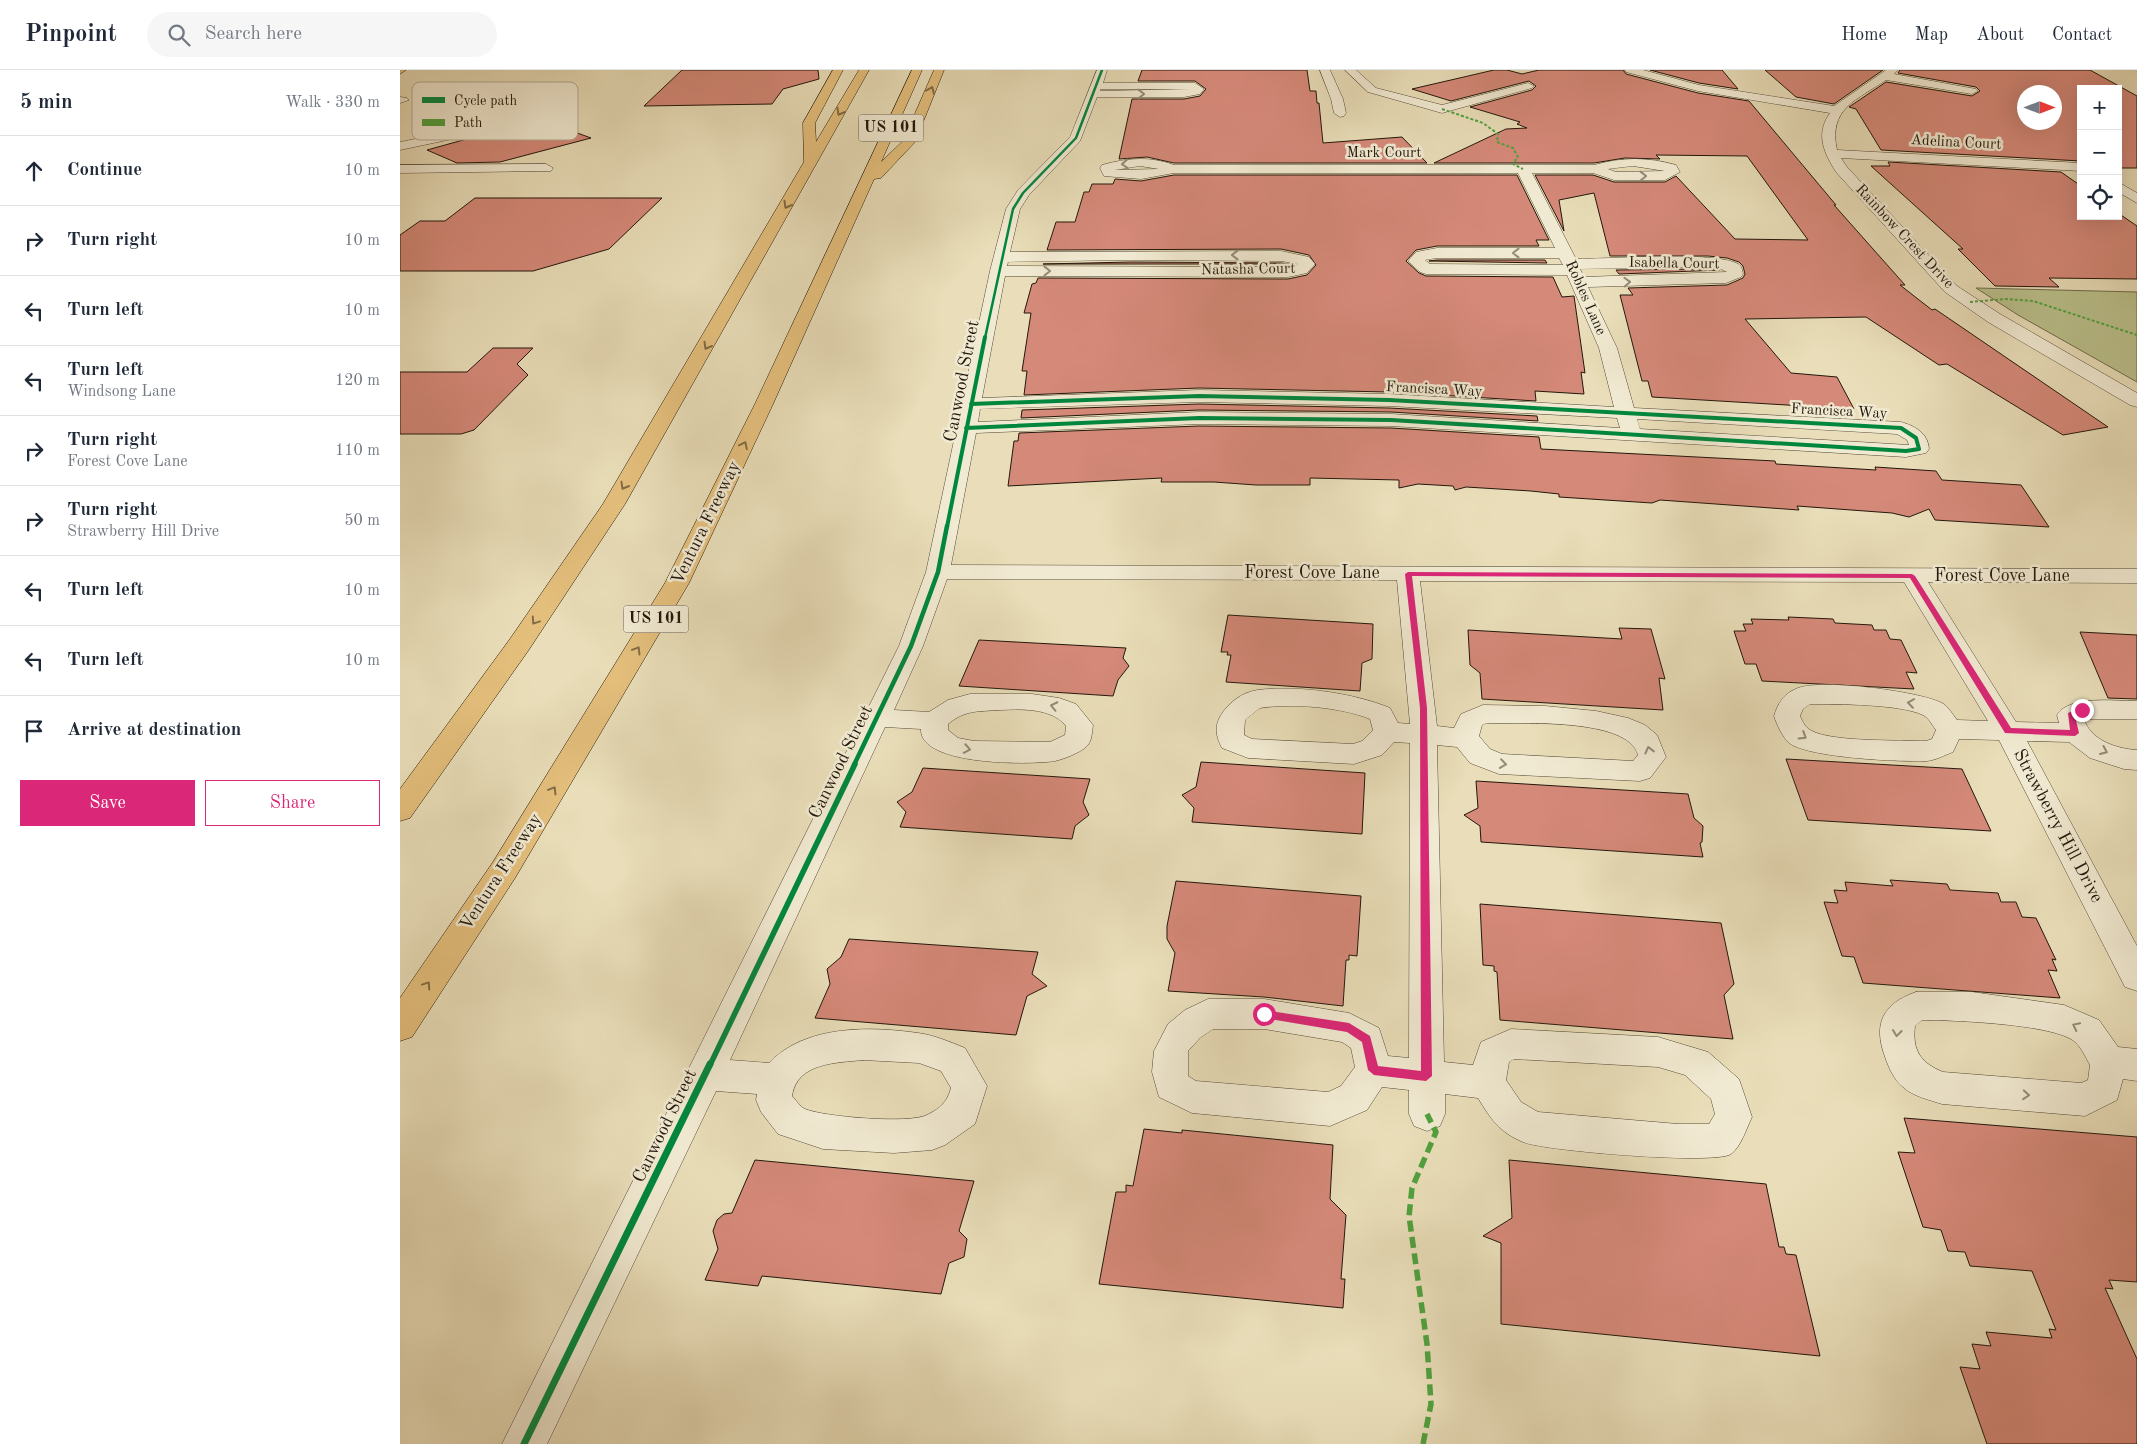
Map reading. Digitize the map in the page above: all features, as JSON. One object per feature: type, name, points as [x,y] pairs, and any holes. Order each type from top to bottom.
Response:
[{"type":"highway","points":[[812,162],[809,123],[838,70]]},
{"type":"highway","name":"US 101","points":[[400,810],[519,645],[614,504],[864,70]]},
{"type":"highway","name":"Ventura Freeway","points":[[400,1026],[504,870],[677,583],[764,404],[917,70]]},
{"type":"highway","points":[[864,186],[909,142],[939,70]]},
{"type":"street","points":[[1325,70],[1324,72],[1337,99],[1340,113]]},
{"type":"street","points":[[1630,70],[1698,88],[1836,110],[1889,73],[1972,91]]},
{"type":"street","points":[[1351,71],[1367,71]]},
{"type":"street","points":[[1351,71],[1372,90],[1442,109],[1528,86]]},
{"type":"street","points":[[1097,83],[1195,86],[1198,89],[1196,92],[1184,94],[1097,83]]},
{"type":"street","name":"Canwood Street","points":[[524,1444],[706,1074],[911,646],[938,572],[999,264],[1013,209],[1023,193],[1076,138],[1097,83]]},
{"type":"street","points":[[1480,99],[1498,104],[1520,101],[1525,95],[1512,90]]},
{"type":"street","name":"Rainbow Crest Drive","points":[[1836,110],[1826,129],[1830,153],[1841,169],[1951,289],[1994,318],[2137,400]]},
{"type":"street","points":[[400,146],[429,140]]},
{"type":"street","name":"Adelina Court","points":[[1830,153],[2077,167]]},
{"type":"street","points":[[400,169],[546,168]]},
{"type":"street","name":"Mark Court","points":[[1173,169],[1595,169]]},
{"type":"street","name":"Robles Lane","points":[[1523,169],[1608,348],[1632,434]]},
{"type":"street","points":[[2122,189],[2137,199]]},
{"type":"street","name":"Isabella Court","points":[[1571,268],[1437,253],[1421,255],[1416,261],[1426,269],[1571,268],[1703,262],[1721,263],[1734,268],[1735,274],[1726,278],[1571,268]]},
{"type":"street","points":[[1178,271],[1181,255]]},
{"type":"street","name":"Natasha Court","points":[[1181,255],[1281,256],[1304,260],[1307,264],[1300,270],[1288,272],[1178,271],[999,264],[1181,255]]},
{"type":"street","points":[[1199,396],[1200,418]]},
{"type":"street","name":"Francisca Way","points":[[1199,396],[1389,400],[1901,428],[1915,436],[1920,442],[1919,449],[1906,450],[1391,420],[968,416],[1199,396]]},
{"type":"street","points":[[1389,400],[1391,420]]},
{"type":"street","name":"Forest Cove Lane","points":[[938,572],[2137,576]]},
{"type":"street","points":[[1408,574],[1422,685],[1427,1114]]},
{"type":"street","name":"Strawberry Hill Drive","points":[[1912,576],[2008,731],[2137,977]]},
{"type":"street","points":[[1950,729],[1943,745],[1928,751],[1819,744],[1800,738],[1787,716],[1791,704],[1805,695],[1848,695],[1918,704],[1935,710],[1950,729],[2075,733],[2100,751],[2124,759],[2137,760]]},
{"type":"street","points":[[1258,699],[1302,699],[1368,707],[1381,714],[1387,732],[1372,748],[1354,754],[1248,748],[1232,741],[1229,732],[1230,719],[1241,706],[1258,699]]},
{"type":"street","points":[[2075,733],[2070,715],[2082,710],[2137,710]]},
{"type":"street","points":[[1387,732],[1465,738],[1480,756],[1499,764],[1640,771],[1652,757],[1647,741],[1625,726],[1596,719],[1483,714],[1470,720],[1465,738]]},
{"type":"street","points":[[878,718],[935,722]]},
{"type":"street","points":[[1916,1006],[1972,1006],[2064,1020],[2087,1031],[2123,1063],[2104,1089],[2085,1100],[1942,1088],[1916,1077],[1905,1063],[1896,1040],[1899,1019],[1916,1006]]},
{"type":"street","points":[[1208,1014],[1264,1014],[1349,1028],[1367,1039],[1374,1070],[1354,1098],[1330,1109],[1192,1097],[1172,1086],[1168,1072],[1170,1048],[1185,1028],[1208,1014]]},
{"type":"street","points":[[1511,1044],[1598,1047],[1658,1052],[1696,1063],[1726,1090],[1734,1117],[1719,1141],[1678,1141],[1533,1129],[1508,1114],[1488,1083],[1493,1053],[1511,1044]]},
{"type":"street","points":[[864,1045],[920,1048],[953,1059],[969,1086],[962,1112],[932,1133],[894,1136],[823,1132],[791,1122],[774,1100],[777,1080],[794,1061],[817,1050],[864,1045]]},
{"type":"street","points":[[1374,1070],[1488,1083]]},
{"type":"street","points":[[706,1074],[777,1080]]},
{"type":"green space","points":[[1976,288],[2137,292],[2137,382],[2018,315]]},
{"type":"building","points":[[682,70],[818,70],[819,79],[783,89],[772,104],[644,106]]},
{"type":"building","points":[[1142,70],[1307,70],[1310,91],[1316,91],[1317,103],[1319,103],[1323,143],[1402,137],[1427,163],[1174,163],[1147,157],[1119,159],[1132,99],[1184,99],[1200,96],[1206,89],[1195,81],[1138,81]]},
{"type":"building","points":[[1494,70],[1507,70],[1522,74],[1539,70],[1623,70],[1626,74],[1698,93],[1749,101],[1836,205],[1834,205],[1905,285],[1900,285],[1932,310],[1935,309],[2108,427],[2063,435],[1947,364],[1939,365],[1866,317],[1745,319],[1791,373],[1837,377],[1854,409],[1652,397],[1648,381],[1642,381],[1620,295],[1633,295],[1628,288],[1727,285],[1743,278],[1745,274],[1743,266],[1739,262],[1727,258],[1708,256],[1610,256],[1594,193],[1559,200],[1564,231],[1535,175],[1593,175],[1614,182],[1665,182],[1676,176],[1735,239],[1808,240],[1747,156],[1656,155],[1660,159],[1625,158],[1594,163],[1434,163],[1506,129],[1527,128],[1517,124],[1520,122],[1470,107],[1532,90],[1536,86],[1529,81],[1451,101],[1412,89]]},
{"type":"building","points":[[1650,70],[1722,70],[1738,89],[1699,83]]},
{"type":"building","points":[[1765,70],[1883,70],[1834,104],[1796,97]]},
{"type":"building","points":[[1900,70],[2090,70],[2117,85],[2077,85],[2077,161],[1881,150],[1856,109],[1849,107],[1886,82],[1972,96],[1980,91],[1976,87],[1898,73]]},
{"type":"building","points":[[2122,88],[2137,96],[2137,168],[2122,168]]},
{"type":"building","points":[[578,133],[591,138],[500,162],[457,163],[427,150],[463,140],[578,140]]},
{"type":"building","points":[[1888,162],[2061,172],[2077,183],[2077,220],[2122,220],[2122,216],[2137,226],[2137,279],[2049,278],[2059,287],[1995,286],[1958,249],[1963,249],[1871,166],[1890,166]]},
{"type":"building","points":[[1174,175],[1517,175],[1549,240],[1536,240],[1539,246],[1437,246],[1416,250],[1406,261],[1419,273],[1426,276],[1553,277],[1562,297],[1574,296],[1585,373],[1581,372],[1584,394],[1535,391],[1536,401],[1389,392],[1199,388],[1024,395],[1027,371],[1022,371],[1031,313],[1024,313],[1032,284],[1036,283],[1038,278],[1288,279],[1307,275],[1316,265],[1309,255],[1281,249],[1047,250],[1056,222],[1075,222],[1084,192],[1089,192],[1092,184],[1113,184],[1115,179],[1141,181]]},
{"type":"building","points":[[475,198],[662,198],[609,249],[533,271],[400,271],[400,235],[420,221],[445,221]]},
{"type":"building","points":[[1545,260],[1547,263],[1429,261]]},
{"type":"building","points":[[1131,262],[1281,263],[1290,264],[1043,264]]},
{"type":"building","points":[[1616,270],[1720,270],[1619,274]]},
{"type":"building","points":[[493,348],[533,348],[517,364],[528,375],[474,430],[461,434],[400,434],[400,372],[467,372]]},
{"type":"building","points":[[1199,404],[1389,408],[1537,416],[1538,421],[1391,412],[1199,410],[1021,418],[1022,410]]},
{"type":"building","points":[[1199,426],[1391,428],[1539,437],[1541,449],[1775,461],[1776,464],[1876,470],[1875,467],[1936,471],[1942,480],[2021,485],[2049,527],[1935,520],[1929,509],[1909,517],[1892,513],[1797,506],[1799,510],[1660,500],[1652,503],[1559,497],[1559,494],[1531,491],[1466,487],[1455,490],[1453,486],[1418,484],[1399,488],[1399,480],[1310,478],[1310,485],[1256,485],[1214,482],[1161,482],[1162,478],[1008,486],[1014,441],[1018,441],[1019,433]]},
{"type":"building","points":[[1228,615],[1373,624],[1372,659],[1362,663],[1360,691],[1226,682],[1231,655],[1227,655],[1228,652],[1221,652]]},
{"type":"building","points":[[1788,617],[1833,619],[1835,623],[1872,625],[1874,630],[1886,630],[1890,639],[1901,640],[1917,673],[1906,672],[1914,689],[1762,681],[1756,664],[1745,664],[1734,631],[1746,631],[1743,624],[1753,624],[1751,619],[1789,620]]},
{"type":"building","points":[[1619,628],[1651,629],[1665,679],[1659,678],[1663,710],[1482,699],[1480,673],[1470,665],[1468,630],[1622,639]]},
{"type":"building","points":[[2080,632],[2137,635],[2137,699],[2108,698]]},
{"type":"building","points":[[979,640],[1126,648],[1123,658],[1129,666],[1118,680],[1113,696],[959,686]]},
{"type":"building","points":[[1786,759],[1962,769],[1991,831],[1808,820]]},
{"type":"building","points":[[1201,762],[1365,773],[1362,834],[1192,822],[1194,808],[1182,795],[1196,787]]},
{"type":"building","points":[[923,768],[1090,779],[1083,802],[1089,815],[1075,826],[1072,839],[900,827],[906,812],[897,802],[912,792]]},
{"type":"building","points":[[1476,781],[1688,794],[1694,818],[1703,826],[1702,842],[1700,843],[1703,857],[1481,842],[1480,826],[1464,815],[1478,808]]},
{"type":"building","points":[[1890,880],[1947,884],[1950,890],[1998,893],[2001,902],[2016,902],[2022,917],[2036,918],[2056,960],[2052,959],[2057,971],[2048,970],[2060,998],[1863,983],[1854,957],[1842,956],[1824,902],[1838,903],[1834,890],[1847,891],[1845,882],[1893,886]]},
{"type":"building","points":[[1176,881],[1361,896],[1357,956],[1349,955],[1349,960],[1346,960],[1343,1006],[1264,997],[1168,991],[1175,953],[1167,939],[1167,926]]},
{"type":"building","points":[[1480,904],[1721,923],[1734,984],[1724,995],[1733,1039],[1500,1020],[1497,972],[1494,971],[1494,966],[1483,965]]},
{"type":"building","points":[[849,939],[1038,952],[1032,974],[1047,986],[1027,996],[1016,1035],[815,1018],[830,984],[827,969],[841,957]]},
{"type":"building","points":[[1904,1118],[2137,1137],[2137,1282],[2109,1280],[2113,1289],[2105,1288],[2137,1359],[2137,1444],[1987,1444],[1960,1367],[1980,1369],[1972,1344],[1991,1346],[1986,1332],[2052,1338],[2049,1329],[2056,1330],[2032,1271],[1970,1266],[1965,1252],[1948,1251],[1941,1230],[1923,1227],[1898,1152],[1915,1153]]},
{"type":"building","points":[[1144,1129],[1182,1133],[1182,1130],[1333,1145],[1330,1199],[1346,1215],[1341,1279],[1345,1279],[1343,1308],[1099,1284],[1116,1192],[1126,1192],[1126,1185],[1133,1186]]},
{"type":"building","points":[[755,1160],[974,1181],[959,1231],[967,1239],[964,1257],[949,1263],[941,1294],[762,1276],[758,1286],[705,1280],[718,1249],[713,1231],[717,1220],[724,1214],[732,1213]]},
{"type":"building","points":[[1509,1160],[1766,1184],[1779,1247],[1784,1247],[1786,1254],[1796,1255],[1820,1356],[1501,1324],[1501,1243],[1483,1236],[1512,1218]]},
{"type":"marked path","points":[[1442,109],[1483,123],[1498,134],[1497,142],[1513,148],[1518,157],[1513,164],[1523,169]]},
{"type":"marked path","points":[[1970,302],[2006,299],[2033,301],[2137,335]]},
{"type":"marked path","points":[[1423,1444],[1431,1404],[1427,1344],[1409,1216],[1412,1188],[1436,1132],[1427,1114]]},
{"type":"cycle path","points":[[524,1444],[697,1092],[911,646],[938,572],[1001,257],[1013,209],[1023,193],[1076,138],[1102,70]]},
{"type":"cycle path","points":[[966,428],[1199,418],[1391,420],[1906,451],[1919,449],[1916,438],[1901,428],[1389,400],[1199,396],[971,404]]},
{"type":"route","points":[[1264,1014],[1349,1028],[1367,1039],[1374,1070],[1426,1076],[1424,708],[1408,574],[1912,576],[2008,731],[2075,733],[2070,715],[2082,710]]}]
